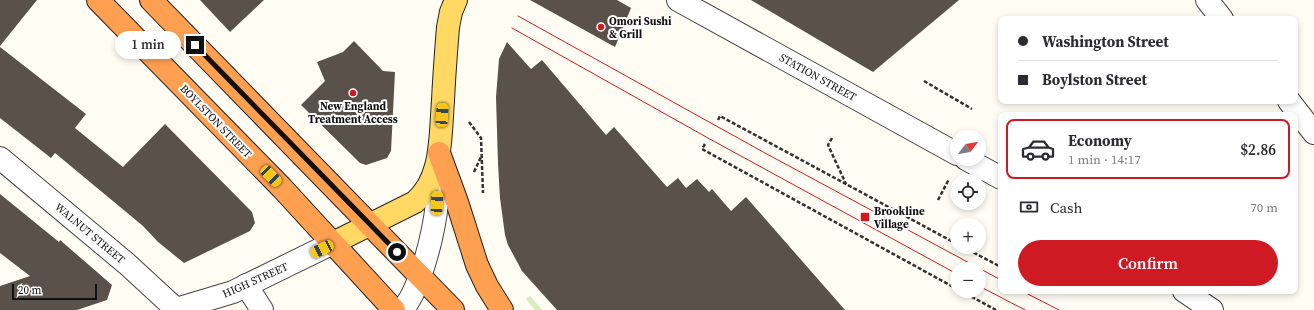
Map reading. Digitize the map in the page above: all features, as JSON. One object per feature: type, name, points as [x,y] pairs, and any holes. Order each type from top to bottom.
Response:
[{"type":"highway","name":"BOYLSTON STREET","points":[[98,0],[282,188],[394,310]]},
{"type":"highway","points":[[150,0],[453,310]]},
{"type":"highway","points":[[440,154],[477,265],[487,286],[502,310]]},
{"type":"main road","points":[[334,243],[406,208],[422,196],[426,190],[433,176],[440,154],[448,27],[454,4]]},
{"type":"street","name":"STATION STREET","points":[[678,0],[950,150]]},
{"type":"street","points":[[1206,0],[1219,16]]},
{"type":"street","points":[[1291,104],[1298,112]]},
{"type":"street","points":[[1298,113],[1314,133]]},
{"type":"street","points":[[402,310],[410,300],[420,276],[435,215],[440,154]]},
{"type":"street","name":"WALNUT STREET","points":[[0,158],[127,264],[176,310]]},
{"type":"street","points":[[979,166],[998,176]]},
{"type":"street","name":"HIGH STREET","points":[[176,310],[233,292],[334,243]]},
{"type":"street","points":[[246,285],[262,310]]},
{"type":"street","points":[[1188,294],[1212,310]]},
{"type":"path","points":[[924,81],[972,109]]},
{"type":"path","points":[[444,90],[481,138],[483,196]]},
{"type":"path","points":[[718,120],[720,116],[950,240]]},
{"type":"path","points":[[832,138],[828,145],[846,184]]},
{"type":"path","points":[[705,144],[702,149],[950,285]]},
{"type":"path","points":[[938,200],[950,177]]},
{"type":"path","points":[[976,254],[998,265]]},
{"type":"path","points":[[974,298],[996,310]]},
{"type":"green space","points":[[530,296],[542,310],[535,310],[526,299]]},
{"type":"building","points":[[0,0],[37,0],[0,46]]},
{"type":"building","points":[[200,0],[264,0],[230,32]]},
{"type":"building","name":"Omori Sushi & Grill","points":[[530,0],[617,0],[631,8],[615,47]]},
{"type":"building","points":[[751,0],[959,0],[873,72]]},
{"type":"building","name":"New England Treatment Access","points":[[354,41],[383,71],[395,72],[391,151],[387,158],[366,165],[360,163],[301,105],[325,81],[317,62],[343,52]]},
{"type":"building","points":[[507,42],[531,69],[542,60],[606,135],[614,127],[667,187],[678,178],[686,188],[697,179],[709,192],[712,189],[731,211],[746,197],[845,310],[557,310],[522,271],[508,245],[505,235],[500,198],[496,97],[499,59]]},
{"type":"building","points":[[0,47],[86,114],[75,128],[123,167],[165,124],[252,212],[255,223],[250,231],[184,263],[158,242],[143,226],[55,153],[51,158],[0,118]]},
{"type":"building","points":[[0,194],[59,242],[60,240],[112,285],[107,300],[77,310],[0,310],[0,286],[30,276],[0,253]]},
{"type":"tram line","points":[[518,16],[765,153],[998,278]]},
{"type":"tram line","points":[[512,28],[708,138],[950,270]]},
{"type":"tram line","points":[[986,290],[1025,310]]},
{"type":"tram line","points":[[1028,294],[1059,310]]},
{"type":"place","name":"Omori Sushi & Grill","points":[[601,27]]},
{"type":"place","name":"New England Treatment Access","points":[[353,93]]},
{"type":"place","name":"Brookline Village","points":[[865,217]]},
{"type":"route","points":[[195,45],[397,252]]}]
